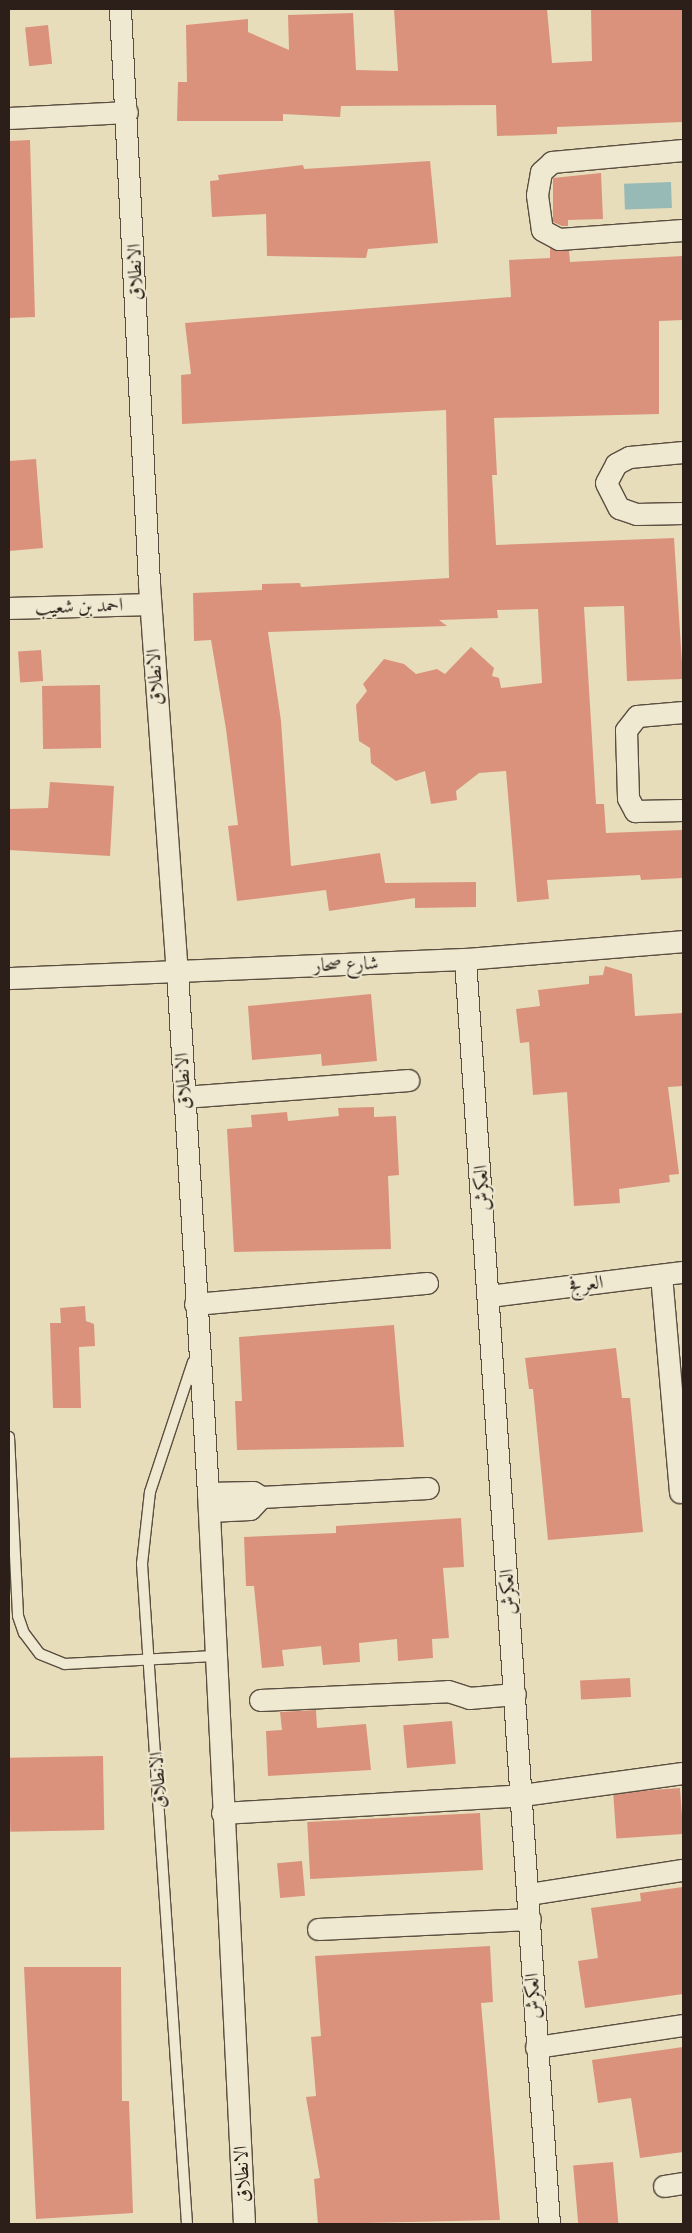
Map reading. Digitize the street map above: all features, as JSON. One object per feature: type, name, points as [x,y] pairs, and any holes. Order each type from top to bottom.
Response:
[{"type":"street","name":"الانطلاق","points":[[120,9],[127,112],[150,604],[178,970],[195,1304],[208,1502],[214,1656],[244,2224]]},
{"type":"street","points":[[9,118],[127,112]]},
{"type":"street","points":[[683,150],[567,158],[552,162],[541,172],[537,183],[539,223],[559,239],[683,230]]},
{"type":"street","points":[[683,452],[628,457],[616,464],[606,483],[619,508],[636,514],[683,513]]},
{"type":"street","name":"احمد بن شعيب","points":[[9,608],[150,604]]},
{"type":"street","points":[[683,712],[637,716],[626,730],[631,805],[643,813],[683,810]]},
{"type":"street","name":"شارع صحار","points":[[9,978],[465,960],[683,941]]},
{"type":"street","name":"العكرش","points":[[465,960],[529,1894],[536,2047],[548,2224]]},
{"type":"street","points":[[184,1097],[408,1080]]},
{"type":"street","name":"العرفج","points":[[489,1296],[683,1272]]},
{"type":"street","points":[[661,1275],[680,1492]]},
{"type":"street","points":[[195,1304],[427,1283]]},
{"type":"street","points":[[208,1502],[250,1509],[261,1497],[428,1488]]},
{"type":"street","points":[[260,1700],[448,1691],[465,1683],[515,1688]]},
{"type":"street","points":[[222,1813],[522,1795],[683,1773]]},
{"type":"street","points":[[529,1894],[683,1870]]},
{"type":"street","points":[[318,1929],[530,1919]]},
{"type":"street","points":[[536,2047],[683,2025]]},
{"type":"lane","name":"الانطلاق","points":[[187,2224],[142,1564],[146,1516],[198,1344]]},
{"type":"lane","points":[[9,1437],[18,1616],[27,1638],[40,1654],[65,1664],[150,1661],[214,1656]]},
{"type":"water","points":[[671,182],[672,208],[625,210],[624,184]]},
{"type":"building","points":[[394,9],[547,9],[552,63],[592,61],[591,9],[683,9],[683,122],[557,127],[557,134],[497,136],[496,105],[341,106],[340,117],[283,114],[283,121],[177,121],[178,82],[187,82],[186,25],[248,19],[248,32],[289,50],[288,15],[353,13],[356,70],[398,71]]},
{"type":"building","points":[[48,25],[52,64],[29,66],[25,27]]},
{"type":"building","points":[[30,140],[35,317],[9,318],[9,141]]},
{"type":"building","points":[[430,161],[438,243],[368,249],[366,258],[267,256],[266,214],[212,217],[210,181],[219,180],[218,175],[303,165],[304,169]]},
{"type":"building","points":[[601,173],[603,219],[568,220],[568,226],[562,226],[553,222],[553,178]]},
{"type":"building","points":[[550,248],[569,251],[570,262],[683,256],[683,320],[659,321],[659,414],[494,418],[497,475],[492,475],[496,545],[674,538],[683,679],[627,681],[624,606],[584,607],[596,804],[604,804],[606,833],[683,830],[683,878],[641,880],[640,875],[547,880],[549,899],[517,902],[506,771],[479,773],[456,791],[457,800],[431,804],[425,771],[396,781],[371,763],[370,748],[359,741],[356,705],[367,691],[363,684],[384,659],[404,664],[416,674],[437,669],[445,674],[471,647],[494,668],[492,676],[499,678],[501,688],[542,683],[538,609],[497,610],[498,618],[439,620],[447,626],[268,632],[281,721],[291,866],[380,853],[385,883],[476,882],[476,907],[415,908],[415,898],[329,911],[326,890],[237,901],[228,826],[238,825],[226,729],[211,640],[194,641],[193,593],[262,590],[262,584],[300,583],[301,587],[449,578],[446,410],[182,424],[181,375],[191,374],[185,323],[511,297],[509,260],[550,258]]},
{"type":"building","points":[[36,459],[43,548],[9,551],[9,461]]},
{"type":"building","points":[[41,650],[43,681],[20,683],[18,652]]},
{"type":"building","points":[[100,685],[101,748],[43,749],[42,686]]},
{"type":"building","points":[[50,782],[114,786],[110,856],[9,850],[9,809],[48,808]]},
{"type":"building","points":[[605,966],[632,974],[635,1016],[683,1013],[683,1086],[668,1087],[679,1174],[669,1175],[670,1182],[619,1189],[620,1203],[574,1206],[567,1092],[533,1095],[529,1042],[520,1043],[516,1009],[540,1006],[538,990],[589,984],[589,976],[603,975]]},
{"type":"building","points":[[371,994],[377,1061],[322,1066],[321,1054],[252,1060],[248,1006]]},
{"type":"building","points":[[374,1107],[374,1117],[396,1116],[399,1175],[388,1176],[391,1249],[234,1252],[227,1129],[252,1127],[251,1115],[287,1112],[288,1121],[339,1116],[338,1108]]},
{"type":"building","points":[[85,1306],[86,1321],[94,1324],[95,1346],[79,1347],[81,1408],[53,1408],[50,1323],[61,1323],[60,1308]]},
{"type":"building","points":[[394,1325],[404,1447],[237,1450],[235,1401],[242,1401],[239,1337]]},
{"type":"building","points":[[616,1348],[622,1398],[630,1398],[643,1532],[548,1540],[533,1389],[529,1389],[525,1358]]},
{"type":"building","points":[[461,1518],[464,1567],[443,1568],[449,1638],[432,1639],[433,1658],[398,1661],[397,1639],[359,1643],[360,1662],[323,1665],[321,1646],[282,1650],[284,1666],[262,1668],[254,1586],[246,1586],[244,1537],[336,1533],[336,1526]]},
{"type":"building","points":[[630,1678],[631,1697],[581,1700],[580,1681]]},
{"type":"building","points":[[316,1710],[317,1728],[366,1724],[371,1770],[268,1776],[266,1731],[282,1730],[280,1712]]},
{"type":"building","points":[[452,1721],[456,1764],[407,1768],[403,1725]]},
{"type":"building","points":[[103,1756],[104,1830],[10,1832],[9,1758]]},
{"type":"building","points":[[680,1788],[683,1834],[616,1839],[613,1793]]},
{"type":"building","points":[[480,1813],[483,1870],[310,1879],[307,1822]]},
{"type":"building","points":[[302,1861],[305,1896],[280,1898],[277,1863]]},
{"type":"building","points":[[683,1887],[683,1994],[585,2008],[578,1961],[598,1958],[591,1908],[641,1901],[640,1893]]},
{"type":"building","points":[[490,1946],[493,2002],[481,2003],[500,2220],[318,2224],[314,2179],[320,2178],[306,2097],[316,2096],[311,2037],[321,2036],[315,1956]]},
{"type":"building","points":[[24,1967],[121,1967],[122,2101],[129,2101],[133,2213],[36,2219]]},
{"type":"building","points":[[683,2047],[683,2152],[640,2158],[631,2098],[598,2103],[592,2060]]},
{"type":"building","points":[[613,2162],[618,2224],[578,2224],[573,2165]]}]
